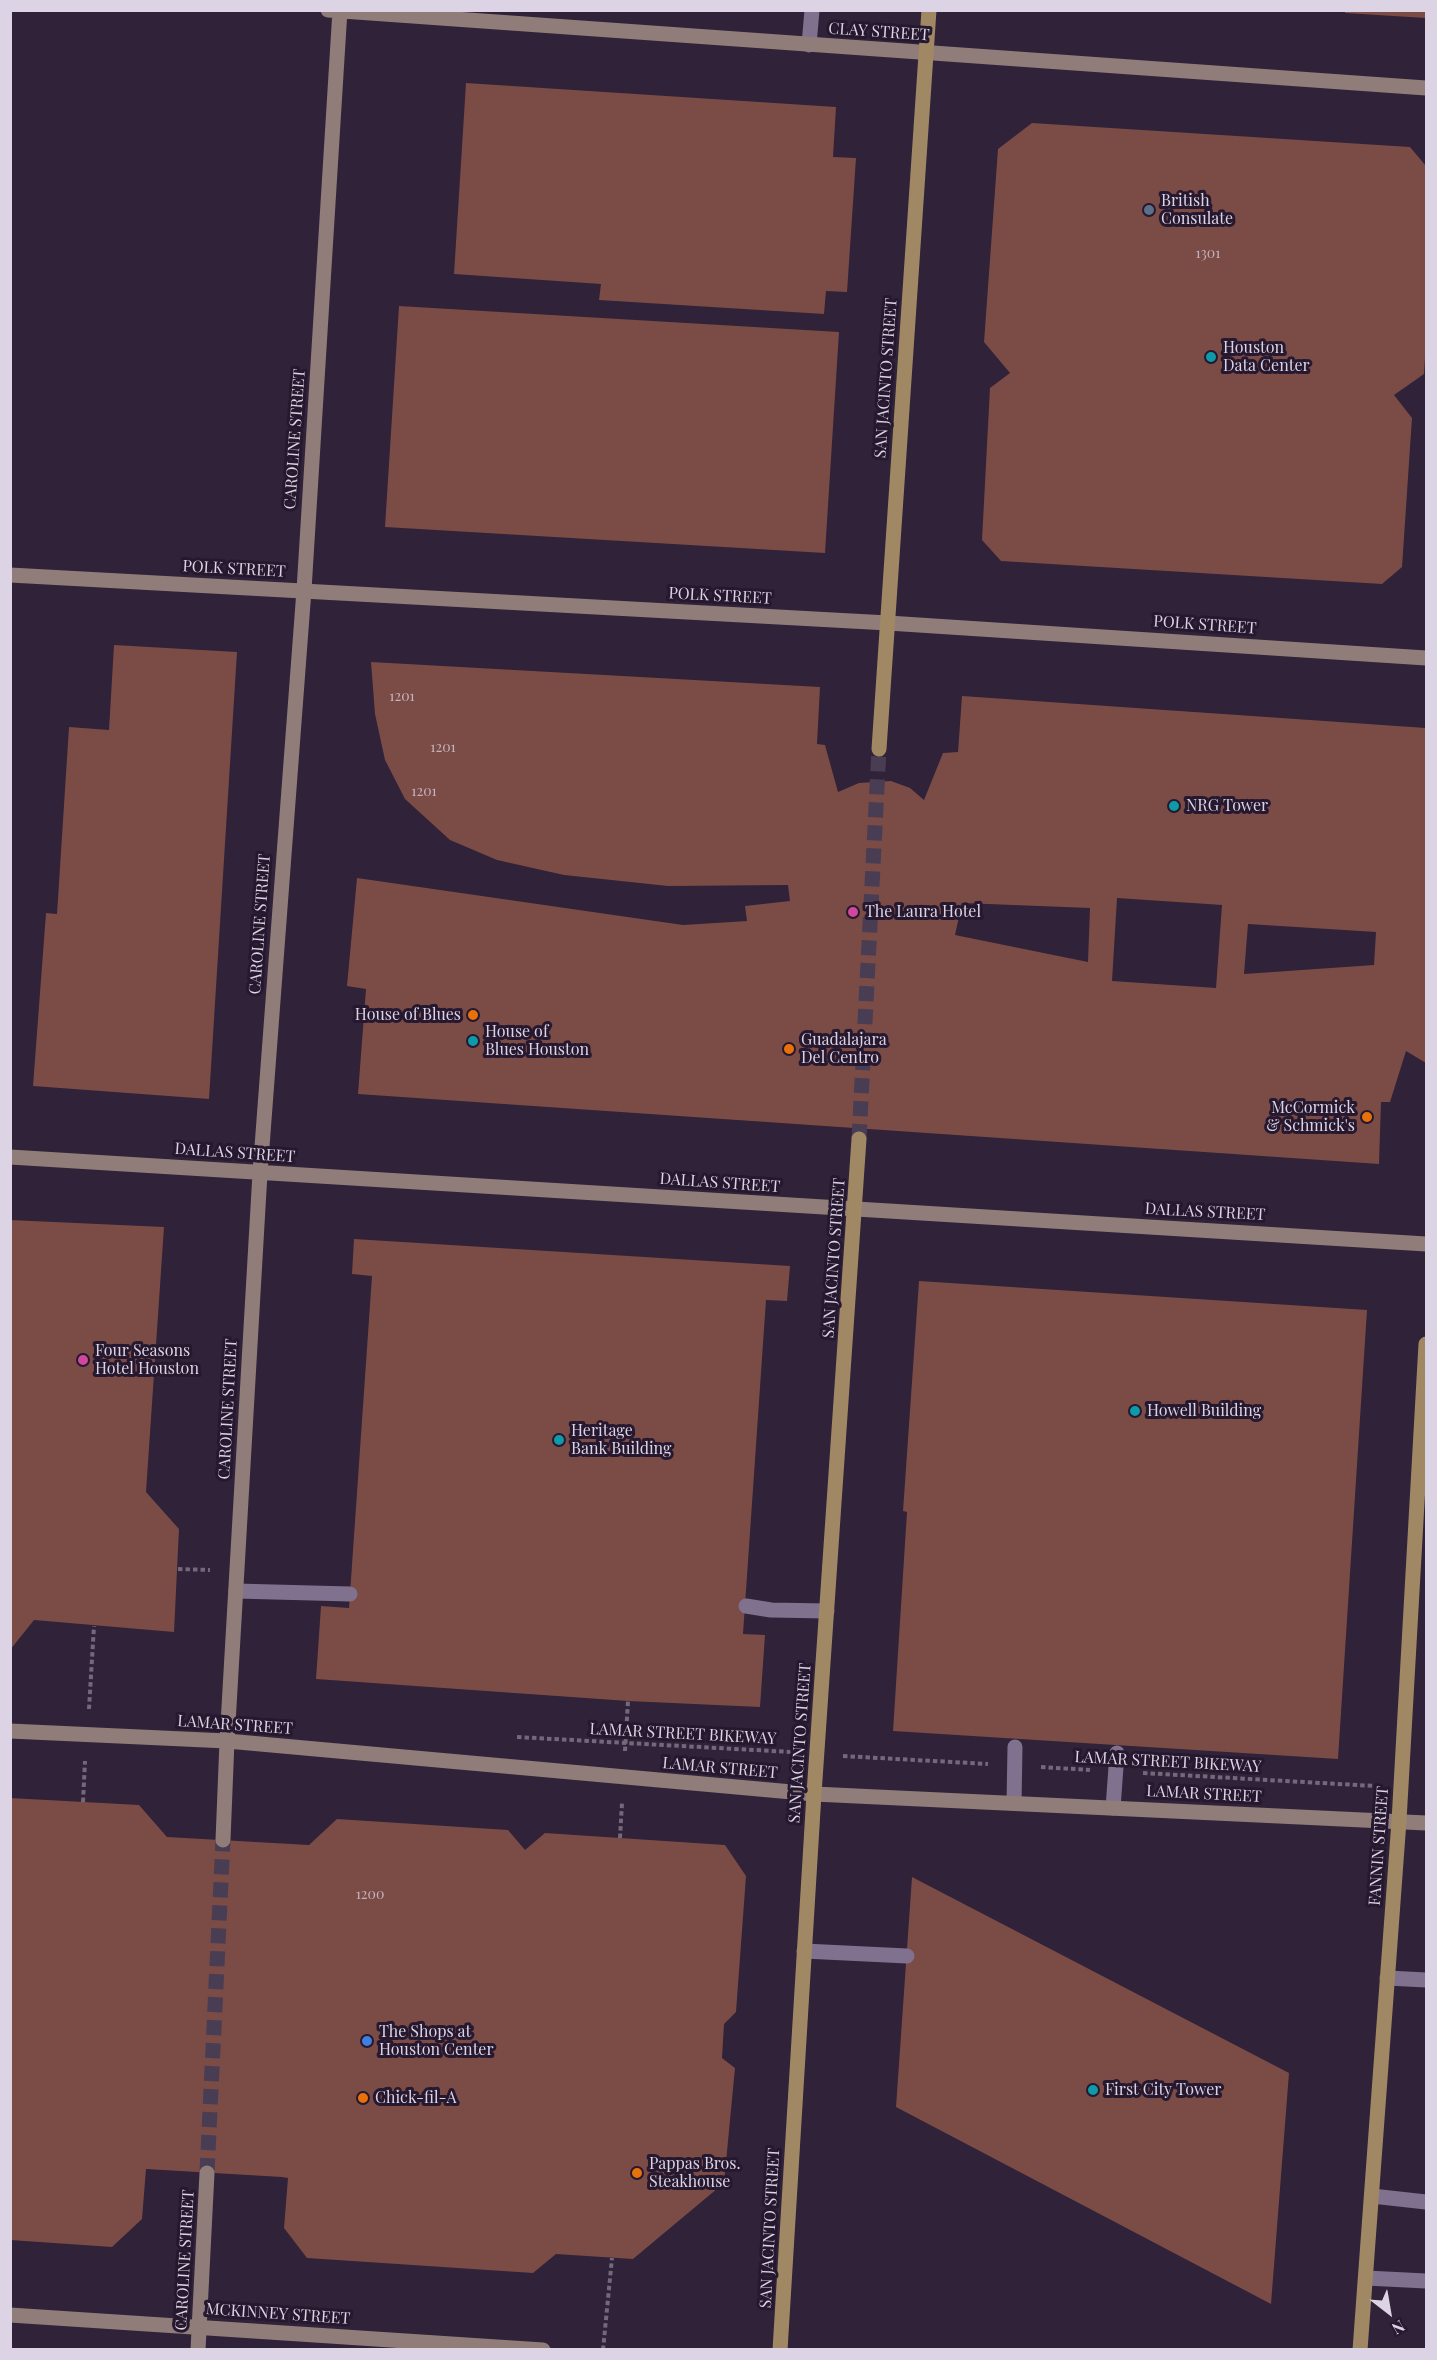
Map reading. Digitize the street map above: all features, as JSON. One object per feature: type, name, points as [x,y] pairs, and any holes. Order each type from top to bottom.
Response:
[{"type":"main road","name":"SAN JACINTO STREET","points":[[879,749],[929,10]]},
{"type":"main road","name":"SAN JACINTO STREET","points":[[780,2349],[816,1754],[856,1209],[859,1139]]},
{"type":"main road","name":"FANNIN STREET","points":[[1360,2349],[1399,1821],[1426,1344]]},
{"type":"street","name":"CLAY STREET","points":[[328,10],[1426,88]]},
{"type":"street","name":"CAROLINE STREET","points":[[223,1840],[260,1173],[304,590],[340,11]]},
{"type":"street","name":"POLK STREET","points":[[10,575],[888,623],[1426,658]]},
{"type":"street","name":"DALLAS STREET","points":[[10,1157],[1426,1244]]},
{"type":"street","name":"LAMAR STREET","points":[[10,1731],[227,1741],[814,1794],[1426,1823]]},
{"type":"street","name":"CAROLINE STREET","points":[[198,2349],[207,2173]]},
{"type":"street","name":"MCKINNEY STREET","points":[[10,2315],[543,2349]]},
{"type":"lane","points":[[809,45],[812,10]]},
{"type":"lane","points":[[236,1591],[350,1594]]},
{"type":"lane","points":[[746,1606],[771,1610],[827,1611]]},
{"type":"lane","points":[[1014,1803],[1015,1747]]},
{"type":"lane","points":[[1113,1808],[1117,1753]]},
{"type":"lane","points":[[804,1951],[907,1956]]},
{"type":"lane","points":[[1387,1978],[1426,1980]]},
{"type":"lane","points":[[1372,2196],[1426,2202]]},
{"type":"lane","points":[[1365,2277],[1426,2281]]},
{"type":"path","points":[[78,1709],[99,1710]]},
{"type":"path","name":"LAMAR STREET BIKEWAY","points":[[515,1737],[1401,1788]]},
{"type":"path","points":[[603,2349],[612,2258]]},
{"type":"building","points":[[1345,10],[1426,10],[1426,18],[1345,13]]},
{"type":"building","points":[[466,83],[836,107],[833,157],[856,158],[847,292],[826,291],[824,314],[599,300],[601,284],[454,274]]},
{"type":"building","name":"Houston Data Center","points":[[1032,123],[1410,147],[1426,166],[1424,374],[1394,395],[1412,418],[1402,567],[1382,584],[1001,561],[982,540],[990,388],[1010,373],[984,342],[998,149]]},
{"type":"building","points":[[399,306],[839,332],[825,553],[385,527]]},
{"type":"building","points":[[114,645],[237,652],[209,1099],[33,1086],[46,913],[57,914],[69,727],[109,730]]},
{"type":"building","name":"The Laura Hotel","points":[[371,662],[820,687],[817,744],[825,745],[838,792],[859,783],[891,781],[910,788],[924,800],[943,753],[958,752],[962,696],[1426,728],[1426,1063],[1406,1051],[1390,1102],[1381,1102],[1379,1164],[358,1094],[366,989],[347,986],[357,878],[683,925],[747,921],[745,906],[790,901],[788,885],[668,886],[564,875],[497,860],[450,840],[405,799],[385,760],[375,714]],"holes":[[[1117,898],[1222,905],[1216,988],[1112,981]],[[962,903],[1090,908],[1088,962],[955,935]],[[1248,924],[1376,932],[1374,965],[1244,974]]]},
{"type":"building","name":"Four Seasons Hotel Houston","points":[[10,1220],[164,1227],[146,1492],[179,1529],[174,1632],[34,1620],[10,1650]]},
{"type":"building","name":"Heritage Bank Building","points":[[354,1239],[790,1266],[787,1301],[766,1300],[743,1634],[765,1635],[760,1707],[628,1701],[316,1679],[321,1606],[349,1608],[372,1276],[352,1274]]},
{"type":"building","points":[[919,1281],[1367,1310],[1338,1759],[893,1731],[907,1512],[903,1511]]},
{"type":"building","name":"The Shops at Houston Center","points":[[10,1798],[139,1805],[167,1837],[309,1845],[337,1819],[508,1830],[525,1850],[545,1833],[725,1845],[746,1876],[736,2012],[724,2024],[722,2058],[735,2068],[724,2183],[633,2259],[556,2254],[533,2273],[307,2258],[284,2228],[288,2178],[282,2177],[146,2169],[142,2219],[112,2247],[10,2240]]},
{"type":"building","name":"First City Tower","points":[[912,1877],[1289,2073],[1271,2304],[896,2107]]},
{"type":"tunnel","points":[[859,1139],[879,749]]},
{"type":"tunnel","points":[[207,2173],[223,1840]]},
{"type":"place","name":"British Consulate","points":[[1149,210]]},
{"type":"place","name":"Houston Data Center","points":[[1211,357]]},
{"type":"place","name":"NRG Tower","points":[[1174,806]]},
{"type":"place","name":"The Laura Hotel","points":[[853,912]]},
{"type":"place","name":"House of Blues","points":[[473,1015]]},
{"type":"place","name":"House of Blues Houston","points":[[473,1041]]},
{"type":"place","name":"Guadalajara Del Centro","points":[[789,1049]]},
{"type":"place","name":"McCormick & Schmick's","points":[[1367,1117]]},
{"type":"place","name":"Four Seasons Hotel Houston","points":[[83,1360]]},
{"type":"place","name":"Howell Building","points":[[1135,1411]]},
{"type":"place","name":"Heritage Bank Building","points":[[559,1440]]},
{"type":"place","name":"The Shops at Houston Center","points":[[367,2041]]},
{"type":"place","name":"First City Tower","points":[[1093,2090]]},
{"type":"place","name":"Chick-fil-A","points":[[363,2098]]},
{"type":"place","name":"Pappas Bros. Steakhouse","points":[[637,2173]]}]
